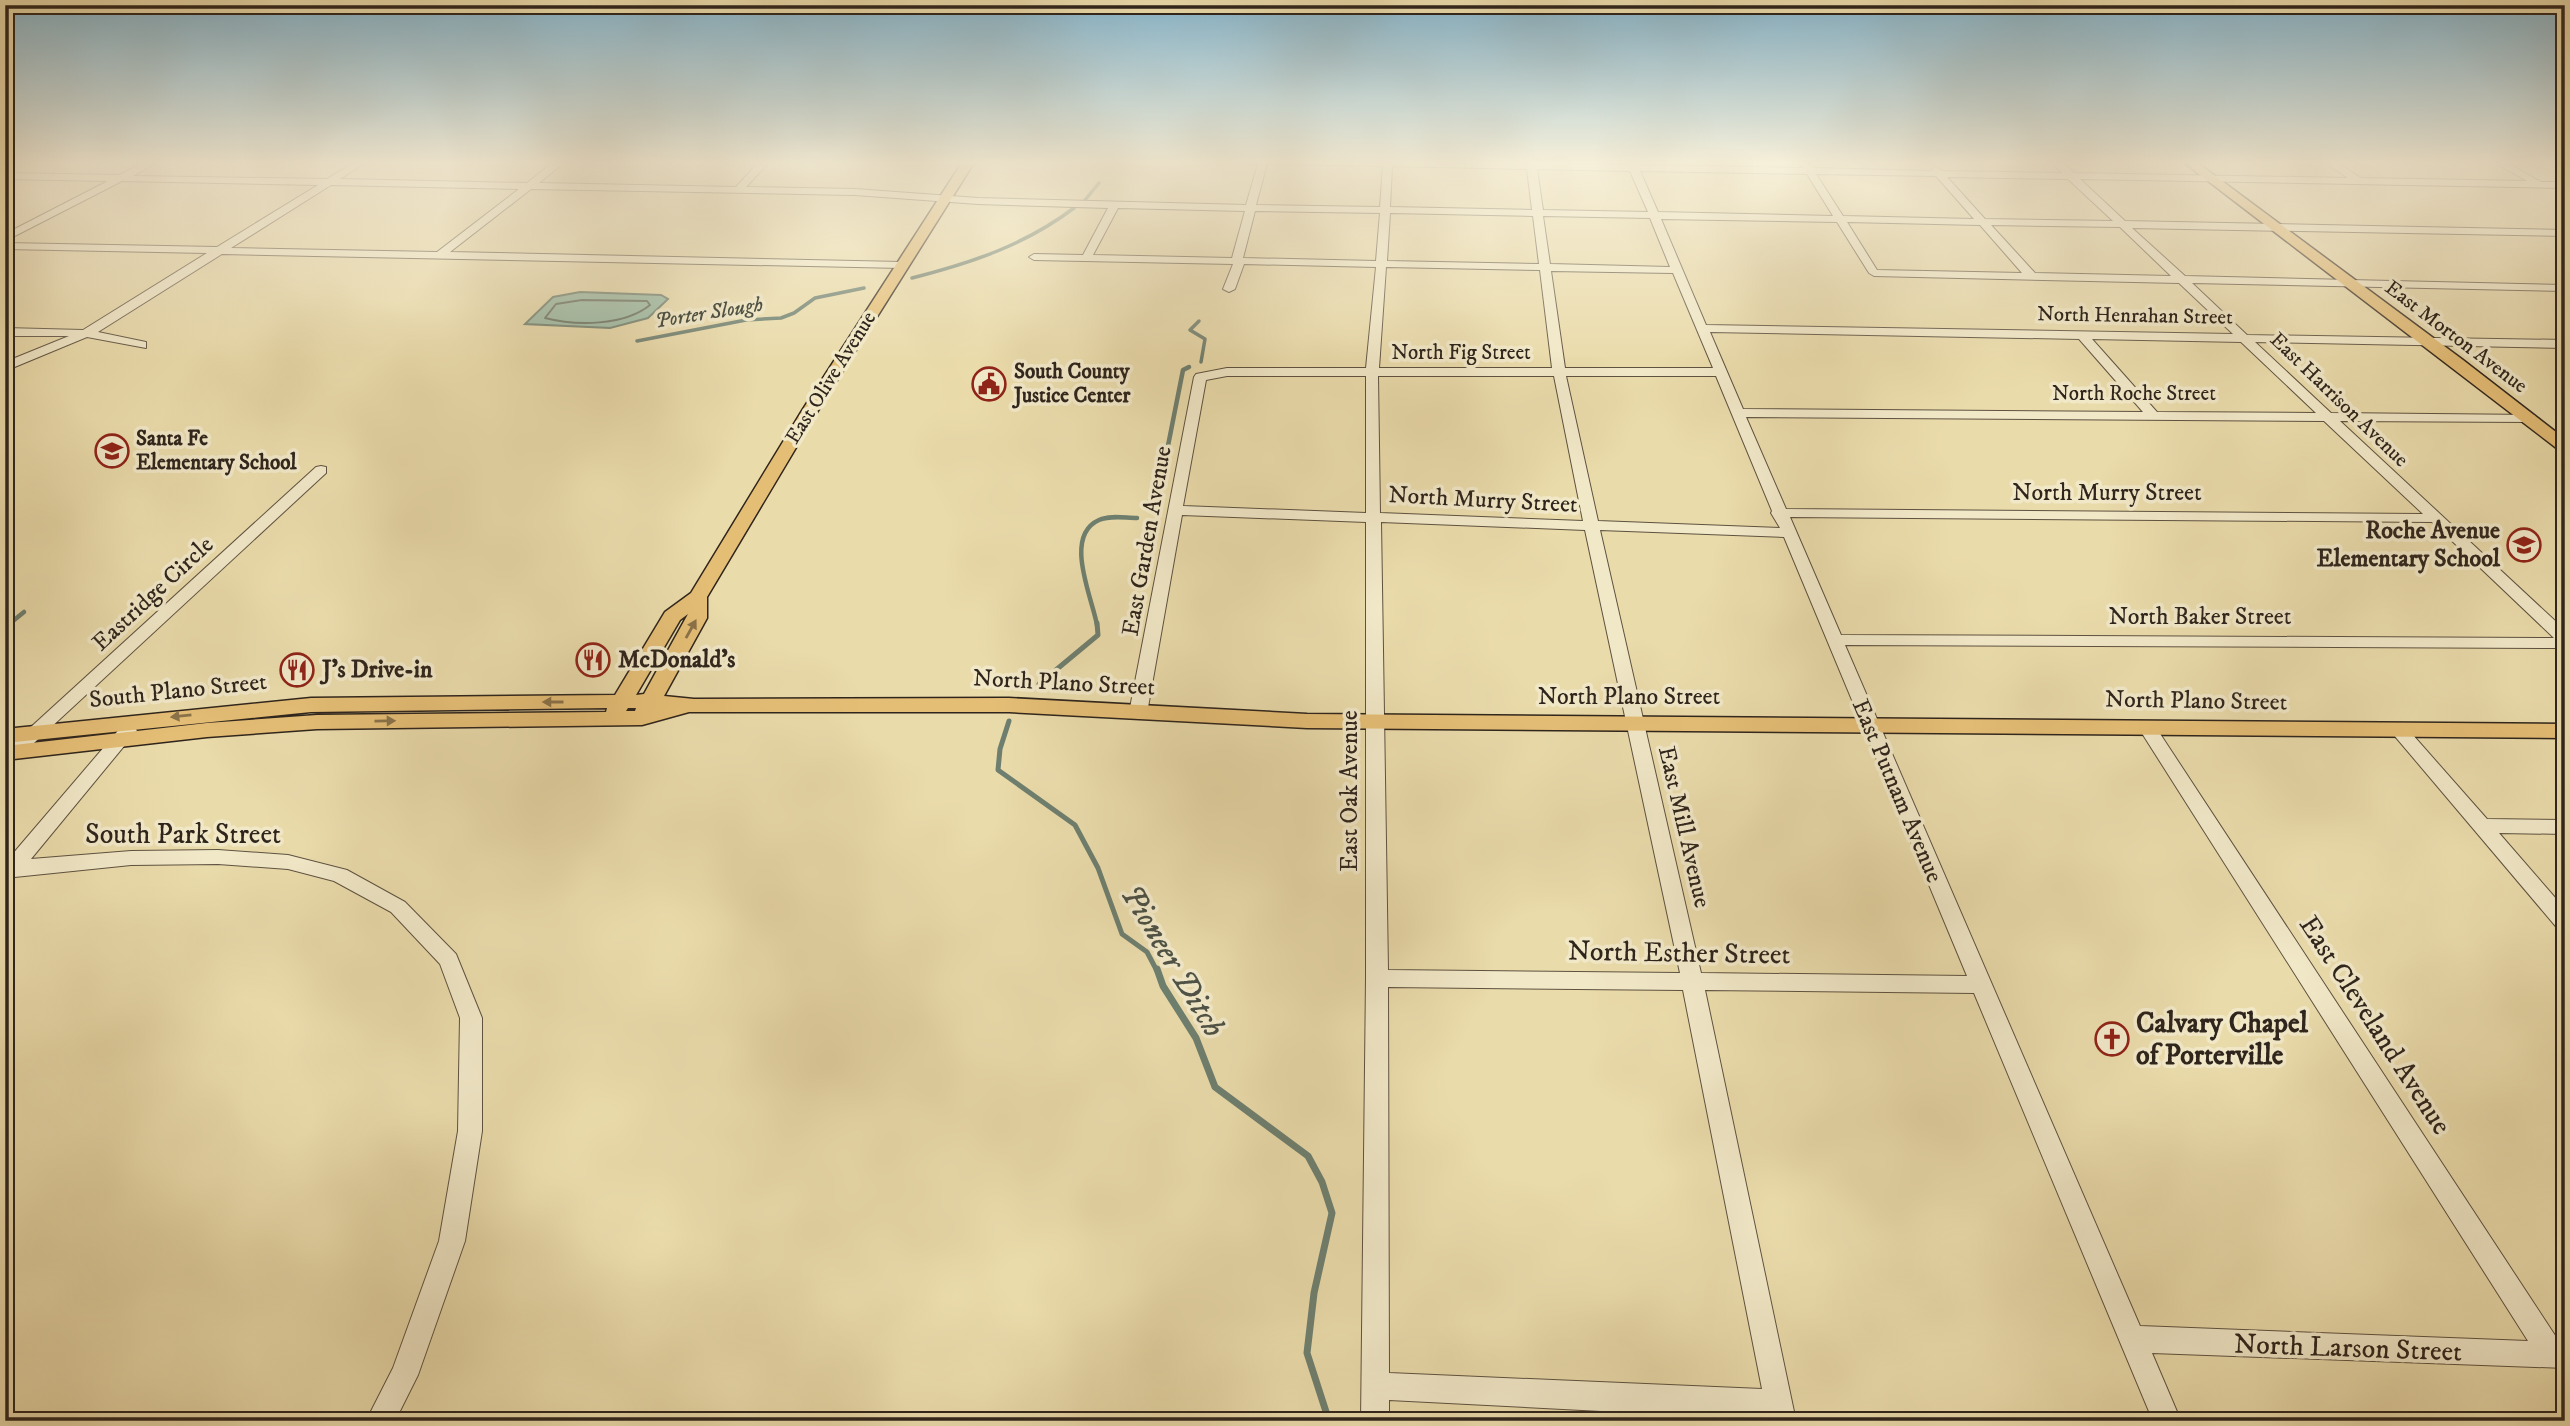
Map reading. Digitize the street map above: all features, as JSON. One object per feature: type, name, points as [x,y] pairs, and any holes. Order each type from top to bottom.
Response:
[{"type":"main road","name":"East Olive Avenue","points":[[616,710],[672,616],[698,597],[926,228]]},
{"type":"main road","name":"East Morton Avenue","points":[[2276,228],[2428,340],[2565,447]]},
{"type":"main road","name":"East Olive Avenue","points":[[646,710],[697,618],[698,597]]},
{"type":"main road","name":"South Plano Street","points":[[9,747],[322,704],[646,710]]},
{"type":"main road","points":[[207,730],[229,721],[305,713],[322,704]]},
{"type":"main road","name":"North Plano Street","points":[[646,710],[694,706],[1009,705],[1256,719],[1375,722],[2565,731]]},
{"type":"main road","name":"South Plano Street","points":[[9,747],[35,733],[207,730],[343,721],[616,710]]},
{"type":"street","points":[[5,238],[25,228]]},
{"type":"street","points":[[5,358],[68,333],[239,228]]},
{"type":"street","points":[[5,367],[87,333],[256,228]]},
{"type":"street","points":[[440,255],[475,228]]},
{"type":"street","points":[[1087,257],[1103,228]]},
{"type":"street","points":[[1240,261],[1237,257],[1245,228]]},
{"type":"street","name":"East Oak Avenue","points":[[1375,1421],[1377,978],[1372,372],[1383,228]]},
{"type":"street","name":"East Mill Avenue","points":[[1541,228],[1559,372],[1633,723],[1693,984],[1781,1413]]},
{"type":"street","name":"East Putnam Avenue","points":[[1661,228],[1740,413],[1787,533],[2167,1421]]},
{"type":"street","points":[[1845,228],[1874,273],[2565,288]]},
{"type":"street","points":[[1988,228],[2032,277]]},
{"type":"street","name":"East Harrison Avenue","points":[[2127,228],[2246,337],[2565,641]]},
{"type":"street","points":[[2259,228],[2565,233]]},
{"type":"street","points":[[5,246],[902,264]]},
{"type":"street","points":[[1034,257],[1679,270]]},
{"type":"street","points":[[1229,289],[1240,261]]},
{"type":"street","name":"North Henrahan Street","points":[[1704,328],[2565,344]]},
{"type":"street","points":[[5,332],[87,333],[121,338],[142,345]]},
{"type":"street","points":[[2081,334],[2153,415]]},
{"type":"street","name":"North Fig Street","points":[[1200,377],[1227,372],[1722,372]]},
{"type":"street","name":"East Garden Avenue","points":[[1138,713],[1200,377]]},
{"type":"street","name":"North Roche Street","points":[[1740,413],[2529,418]]},
{"type":"street","name":"Eastridge Circle","points":[[35,733],[321,470]]},
{"type":"street","name":"North Murry Street","points":[[1176,510],[1787,533]]},
{"type":"street","name":"North Murry Street","points":[[1779,513],[2435,518]]},
{"type":"street","name":"North Baker Street","points":[[1834,640],[2565,641]]},
{"type":"street","name":"East Cleveland Avenue","points":[[2147,727],[2559,1356]]},
{"type":"street","name":"South Park Street","points":[[10,871],[128,730]]},
{"type":"street","points":[[2399,730],[2565,923]]},
{"type":"street","points":[[2483,826],[2565,827]]},
{"type":"street","name":"South Park Street","points":[[10,871],[131,858],[218,858],[288,862],[340,875],[398,907],[449,960],[471,1018],[470,1131],[452,1241],[404,1375],[380,1421]]},
{"type":"street","name":"North Esther Street","points":[[1377,978],[1693,984],[1980,985]]},
{"type":"street","name":"North Larson Street","points":[[2132,1339],[2559,1356]]},
{"type":"street","points":[[1375,1386],[1781,1413]]},
{"type":"water","points":[[580,292],[661,295],[668,299],[648,318],[610,328],[525,324],[553,297]]},
{"type":"waterway","name":"Porter Slough","points":[[912,278],[997,251],[1044,228]]},
{"type":"waterway","name":"Porter Slough","points":[[637,341],[746,320],[781,318],[794,313],[815,298],[864,288]]},
{"type":"waterway","points":[[1199,321],[1190,330],[1205,339],[1201,362]]},
{"type":"waterway","points":[[1147,506],[1162,476],[1183,370],[1189,367]]},
{"type":"waterway","points":[[1097,625],[1083,568],[1083,539],[1088,528],[1103,518],[1137,518]]},
{"type":"waterway","name":"Porter Slough","points":[[8,625],[24,612]]},
{"type":"waterway","name":"Porter Slough","points":[[5,627],[10,623]]},
{"type":"waterway","points":[[1039,684],[1098,635],[1097,623]]},
{"type":"waterway","name":"Pioneer Ditch","points":[[1009,721],[1000,749],[998,770],[1075,825],[1098,868],[1122,934],[1147,952],[1157,971]]},
{"type":"waterway","name":"Pioneer Ditch","points":[[1157,969],[1163,986],[1196,1038],[1215,1087],[1308,1156],[1322,1182],[1332,1213],[1314,1293],[1307,1353],[1329,1421]]},
{"type":"place","name":"South County Justice Center","points":[[989,384]]},
{"type":"place","name":"Santa Fe Elementary School","points":[[112,451]]},
{"type":"place","name":"Roche Avenue Elementary School","points":[[2524,545]]},
{"type":"place","name":"McDonald's","points":[[593,660]]},
{"type":"place","name":"J's Drive-in","points":[[297,670]]},
{"type":"place","name":"Calvary Chapel of Porterville","points":[[2112,1039]]}]
